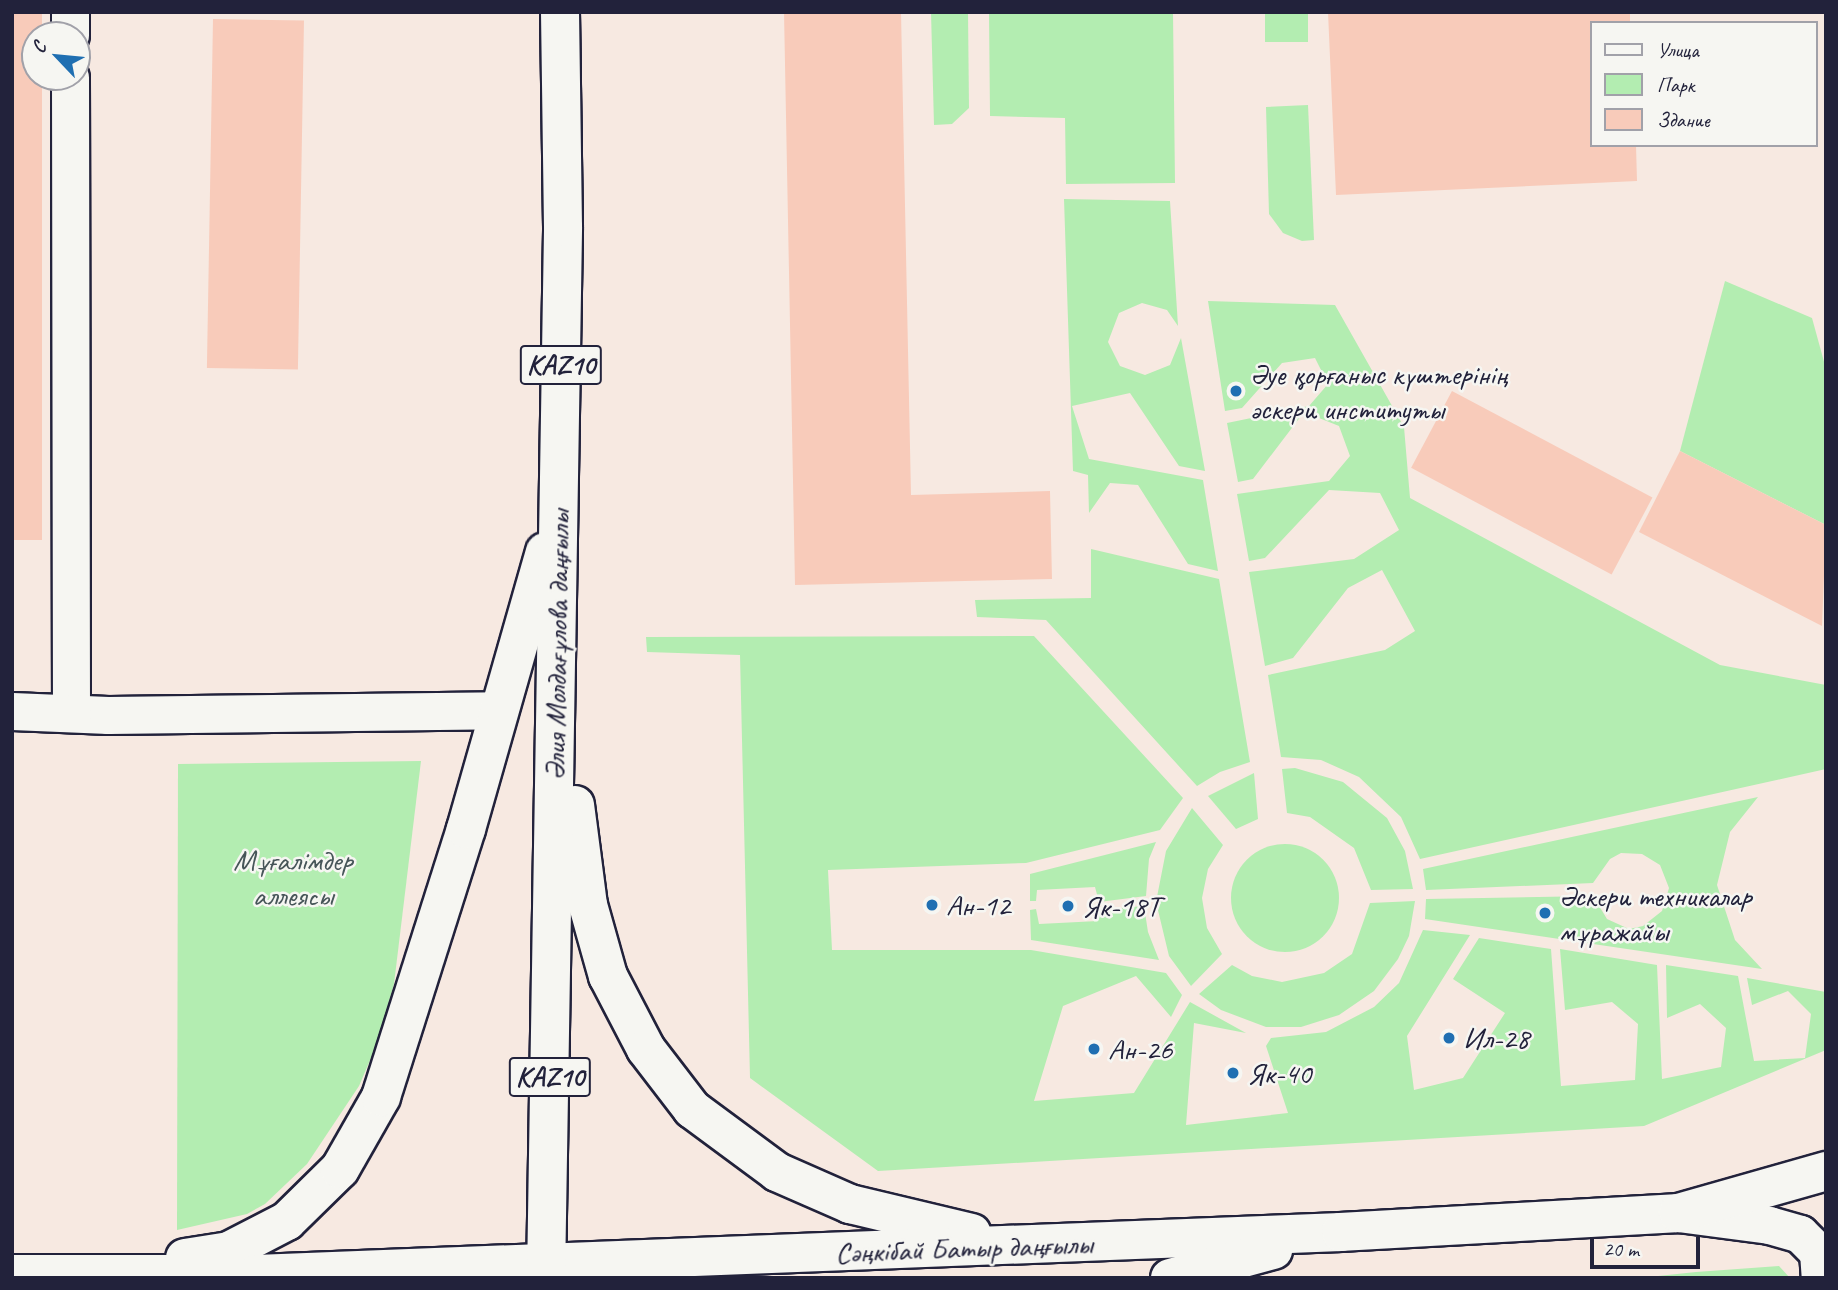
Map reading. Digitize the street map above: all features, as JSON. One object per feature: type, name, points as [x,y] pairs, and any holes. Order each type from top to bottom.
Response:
[{"type":"main road","name":"Әлия Молдағұлова даңғылы","points":[[546,1271],[559,503],[560,12]]},
{"type":"main road","points":[[79,1276],[229,1251],[287,1220],[340,1169],[381,1097],[559,503]]},
{"type":"main road","points":[[557,639],[588,905],[608,976],[646,1049],[692,1109],[777,1172],[850,1204],[1028,1245]]},
{"type":"main road","name":"Сәңкібай Батыр даңғылы","points":[[12,1274],[79,1276],[546,1271],[1678,1213],[1826,1171]]},
{"type":"main road","points":[[1170,1278],[1340,1232]]},
{"type":"lane","points":[[70,91],[71,713]]},
{"type":"lane","points":[[12,711],[71,713],[499,710]]},
{"type":"lane","points":[[1678,1213],[1769,1224],[1800,1234],[1818,1252],[1820,1278]]},
{"type":"green space","points":[[931,12],[968,12],[969,108],[952,124],[934,125]]},
{"type":"green space","points":[[989,12],[1173,12],[1175,183],[1066,184],[1065,118],[990,116]]},
{"type":"green space","points":[[1265,12],[1308,12],[1308,42],[1265,42]]},
{"type":"green space","points":[[1308,105],[1314,240],[1302,241],[1283,233],[1269,214],[1266,107]]},
{"type":"green space","points":[[1064,199],[1170,201],[1178,326],[1167,310],[1142,303],[1119,313],[1108,342],[1120,366],[1145,375],[1170,365],[1181,338],[1205,471],[1179,466],[1130,393],[1072,406],[1089,459],[1203,480],[1218,571],[1188,564],[1138,485],[1110,483],[1089,513],[1088,475],[1073,471]]},
{"type":"green space","points":[[1725,281],[1812,318],[1826,369],[1826,525],[1680,451]]},
{"type":"green space","points":[[1208,301],[1335,305],[1404,427],[1410,498],[1720,665],[1826,685],[1826,769],[1420,859],[1401,817],[1359,777],[1321,760],[1281,757],[1268,675],[1385,650],[1415,631],[1382,570],[1348,588],[1293,658],[1265,666],[1249,572],[1354,559],[1399,530],[1380,493],[1329,490],[1265,558],[1249,561],[1237,494],[1329,481],[1350,456],[1339,426],[1304,412],[1253,479],[1238,482],[1227,423],[1309,406],[1328,384],[1315,358],[1282,363],[1242,408],[1225,411]]},
{"type":"green space","points":[[1091,549],[1219,579],[1250,762],[1220,772],[1197,786],[1046,620],[977,617],[975,600],[1091,598]]},
{"type":"green space","points":[[1034,636],[1183,798],[1160,830],[1026,863],[828,870],[832,950],[1031,950],[1166,973],[1182,995],[1171,1017],[1136,976],[1063,1006],[1034,1101],[1134,1093],[1190,1002],[1246,1033],[1194,1023],[1186,1125],[1288,1113],[1266,1046],[1271,1038],[1326,1032],[1374,1007],[1399,983],[1423,930],[1470,935],[1407,1036],[1414,1090],[1463,1078],[1505,1013],[1453,979],[1479,938],[1551,949],[1561,1086],[1635,1080],[1638,1024],[1612,1002],[1565,1010],[1560,949],[1657,965],[1662,1079],[1721,1067],[1726,1028],[1700,1004],[1667,1018],[1666,965],[1738,976],[1754,1061],[1805,1058],[1811,1014],[1788,991],[1752,1005],[1747,978],[1826,992],[1826,1050],[1644,1126],[878,1171],[750,1078],[740,655],[647,652],[646,637]]},
{"type":"green space","name":"Мұғалімдер аллеясы","points":[[421,761],[394,984],[377,1044],[359,1086],[307,1164],[265,1204],[247,1214],[177,1230],[178,764]]},
{"type":"green space","points":[[1295,768],[1343,782],[1387,818],[1405,851],[1413,889],[1371,890],[1354,848],[1310,817],[1287,813],[1282,769]]},
{"type":"green space","points":[[1254,773],[1258,819],[1236,829],[1208,796]]},
{"type":"green space","points":[[1758,797],[1730,832],[1717,885],[1735,940],[1762,969],[1425,919],[1426,899],[1593,896],[1607,919],[1629,929],[1643,926],[1662,911],[1669,888],[1660,865],[1642,854],[1621,853],[1610,859],[1593,883],[1426,890],[1423,869]]},
{"type":"green space","points":[[1192,808],[1223,845],[1208,869],[1202,898],[1207,928],[1222,954],[1191,986],[1169,956],[1156,902],[1166,851]]},
{"type":"green space","points":[[1156,842],[1149,859],[1146,896],[1099,902],[1095,887],[1037,890],[1036,901],[1030,901],[1030,874]]},
{"type":"green space","points":[[1285,844],[1306,848],[1323,860],[1335,877],[1339,898],[1335,919],[1323,936],[1306,948],[1285,952],[1264,948],[1247,936],[1235,919],[1231,898],[1235,877],[1247,860],[1264,848]]},
{"type":"green space","points":[[1415,901],[1409,936],[1398,959],[1374,991],[1339,1015],[1301,1027],[1266,1027],[1221,1010],[1199,994],[1232,965],[1252,976],[1282,982],[1324,973],[1352,954],[1370,903]]},
{"type":"green space","points":[[1144,906],[1148,932],[1159,960],[1031,940],[1030,910],[1036,909],[1039,924],[1098,921],[1098,910]]},
{"type":"green space","points":[[1779,1266],[1790,1278],[1639,1278],[1696,1272]]},
{"type":"building","points":[[12,12],[42,12],[42,21],[21,21],[21,91],[42,91],[42,540],[12,540]]},
{"type":"building","points":[[784,12],[901,12],[911,495],[1050,491],[1052,579],[795,585]]},
{"type":"building","points":[[1328,12],[1630,12],[1630,21],[1590,21],[1590,147],[1636,147],[1637,181],[1336,195]]},
{"type":"building","points":[[213,19],[304,21],[298,370],[207,368]]},
{"type":"building","points":[[1452,391],[1652,498],[1612,574],[1411,468]]},
{"type":"building","points":[[1680,451],[1826,525],[1822,626],[1639,532]]},
{"type":"place","name":"Әуе қорғаныс күштерінің әскери институты","points":[[1236,391]]},
{"type":"place","name":"Ан-12","points":[[932,905]]},
{"type":"place","name":"Як-18Т","points":[[1068,906]]},
{"type":"place","name":"Әскери техникалар мұражайы","points":[[1545,913]]},
{"type":"place","name":"Ил-28","points":[[1449,1038]]},
{"type":"place","name":"Ан-26","points":[[1094,1049]]},
{"type":"place","name":"Як-40","points":[[1233,1073]]}]
